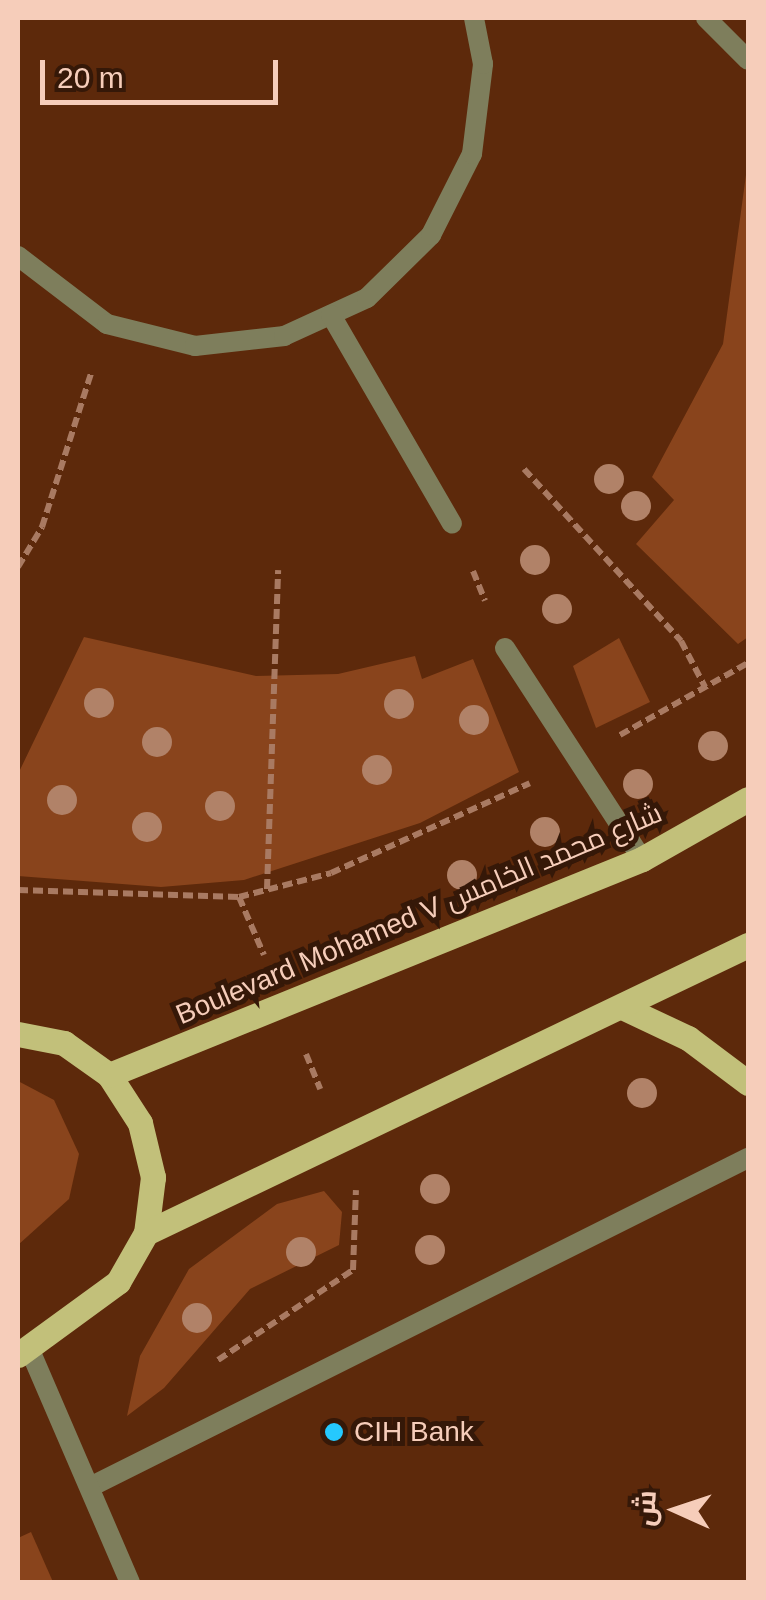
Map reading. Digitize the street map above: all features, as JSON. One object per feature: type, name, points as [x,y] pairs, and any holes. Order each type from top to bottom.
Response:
[{"type":"main road","name":"Boulevard Mohamed V شارع محمد الخامس","points":[[110,1076],[642,858],[748,799]]},
{"type":"main road","points":[[146,1233],[343,1145],[748,945]]},
{"type":"main road","points":[[622,1007],[688,1038],[748,1084]]},
{"type":"main road","points":[[18,1034],[64,1043],[110,1076],[140,1123],[153,1177],[146,1233],[118,1282],[23,1351]]},
{"type":"street","points":[[18,256],[106,324],[195,346],[284,336],[366,298],[430,236],[472,154],[483,64],[474,18]]},
{"type":"street","points":[[706,18],[748,60]]},
{"type":"street","points":[[332,315],[452,524]]},
{"type":"street","points":[[505,648],[572,762],[642,858]]},
{"type":"street","points":[[90,1488],[748,1158]]},
{"type":"street","points":[[23,1351],[90,1488],[130,1582]]},
{"type":"path","points":[[18,566],[42,527],[106,324]]},
{"type":"path","points":[[524,469],[681,641],[705,687]]},
{"type":"path","points":[[452,524],[505,648]]},
{"type":"path","points":[[267,889],[278,570]]},
{"type":"path","points":[[18,890],[239,897],[331,873],[572,762],[748,663]]},
{"type":"path","points":[[204,1370],[352,1270],[358,1197],[343,1145],[239,897]]},
{"type":"shaded area","points":[[748,160],[748,637],[738,644],[636,544],[674,500],[652,477],[723,344]]},
{"type":"shaded area","points":[[84,637],[256,676],[338,674],[415,656],[422,679],[473,659],[519,772],[420,823],[244,880],[161,887],[18,876],[18,774]]},
{"type":"shaded area","points":[[619,638],[650,702],[596,728],[573,666]]},
{"type":"shaded area","points":[[18,1081],[54,1100],[79,1154],[69,1199],[18,1245]]},
{"type":"shaded area","points":[[324,1191],[342,1212],[339,1245],[250,1289],[164,1388],[127,1416],[140,1356],[189,1269],[277,1204]]},
{"type":"shaded area","points":[[31,1532],[53,1582],[18,1582],[18,1538]]},
{"type":"place","name":"CIH Bank","points":[[334,1432]]}]
